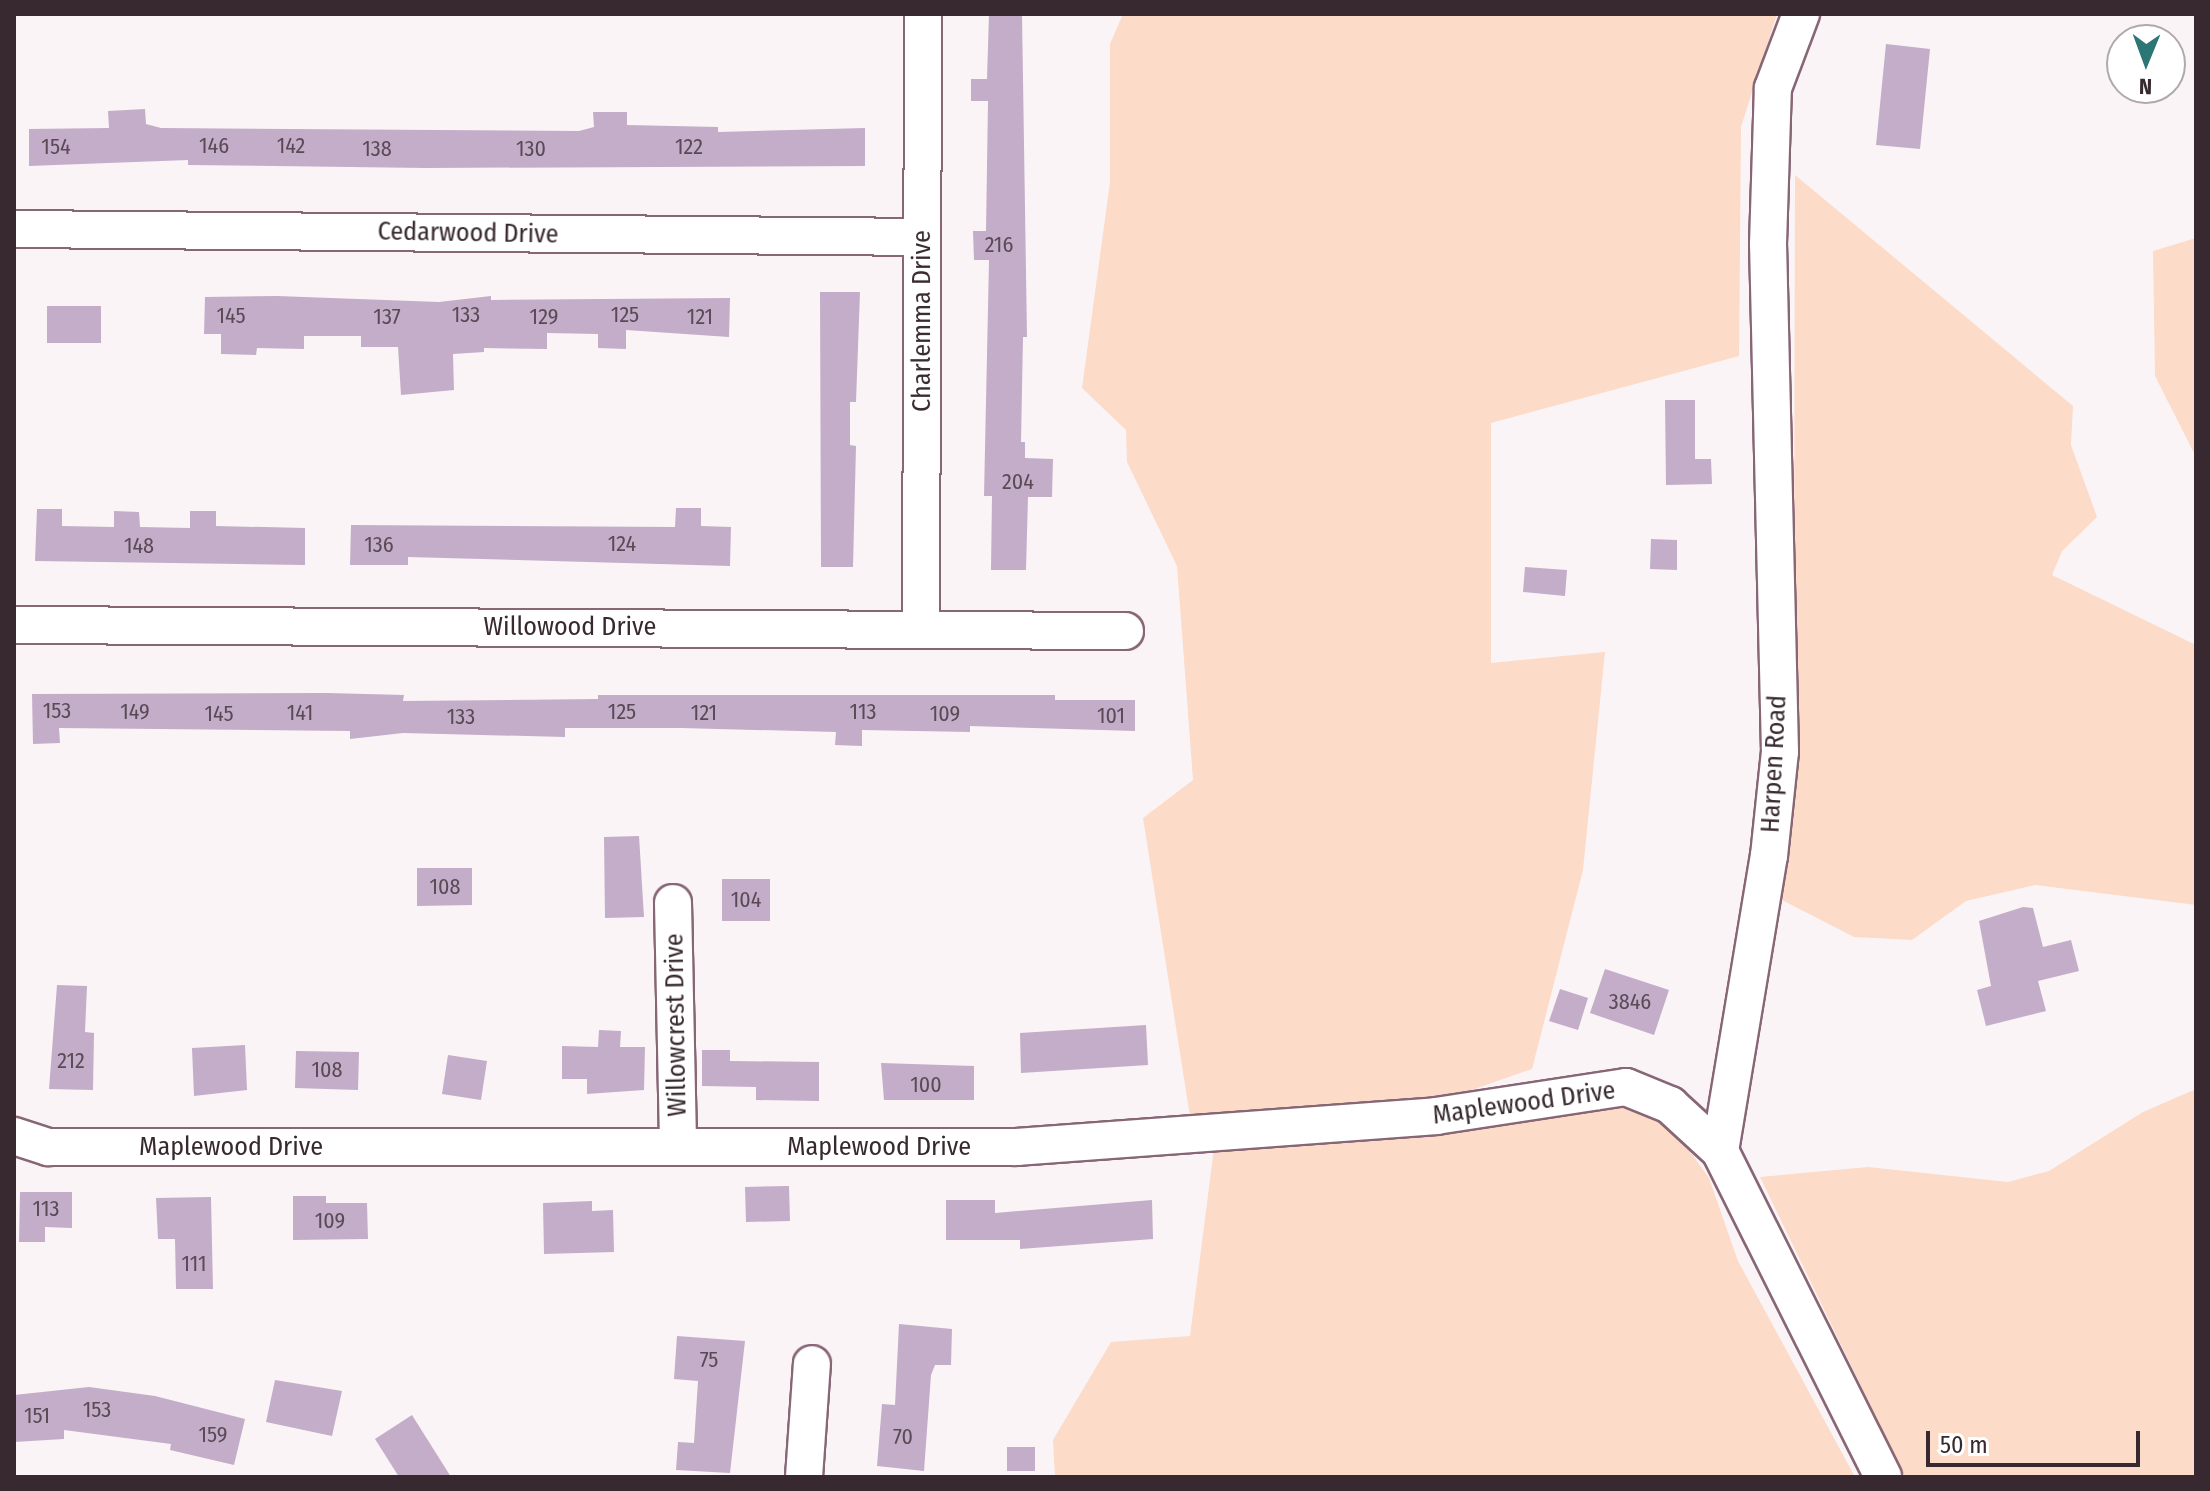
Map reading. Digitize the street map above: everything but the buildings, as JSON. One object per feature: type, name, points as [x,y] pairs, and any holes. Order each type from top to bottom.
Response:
[{"type":"street","name":"Charlemma Drive","points":[[921,629],[923,14]]},
{"type":"street","name":"Harpen Road","points":[[1720,1151],[1769,856],[1780,752],[1768,244],[1773,88],[1801,14]]},
{"type":"street","name":"Cedarwood Drive","points":[[14,229],[922,237]]},
{"type":"street","name":"Willowood Drive","points":[[14,625],[1125,631]]},
{"type":"street","name":"Willowcrest Drive","points":[[673,903],[678,1147]]},
{"type":"street","name":"Maplewood Drive","points":[[14,1136],[48,1147],[1017,1147],[1436,1116],[1626,1087],[1670,1105],[1720,1151]]},
{"type":"street","points":[[1720,1151],[1883,1477]]},
{"type":"street","points":[[804,1477],[812,1364]]},
{"type":"shaded area","points":[[1123,14],[1777,14],[1741,127],[1739,356],[1491,423],[1491,663],[1605,652],[1583,870],[1532,1069],[1437,1102],[1191,1123],[1143,818],[1193,780],[1177,566],[1127,462],[1126,430],[1082,388],[1110,182],[1110,44]]},
{"type":"shaded area","points":[[1795,175],[2073,406],[2071,445],[2097,517],[2062,551],[2052,575],[2196,645],[2196,905],[2035,885],[1966,901],[1912,940],[1854,937],[1780,899],[1800,744],[1794,591]]},
{"type":"shaded area","points":[[2196,238],[2196,457],[2155,376],[2153,251]]},
{"type":"shaded area","points":[[2196,1089],[2196,1477],[1905,1477],[1760,1177],[1868,1167],[2008,1182],[2049,1171],[2143,1112]]},
{"type":"shaded area","points":[[1624,1101],[1667,1119],[1709,1178],[1738,1261],[1855,1477],[1055,1477],[1053,1440],[1111,1342],[1190,1336],[1215,1140]]}]
